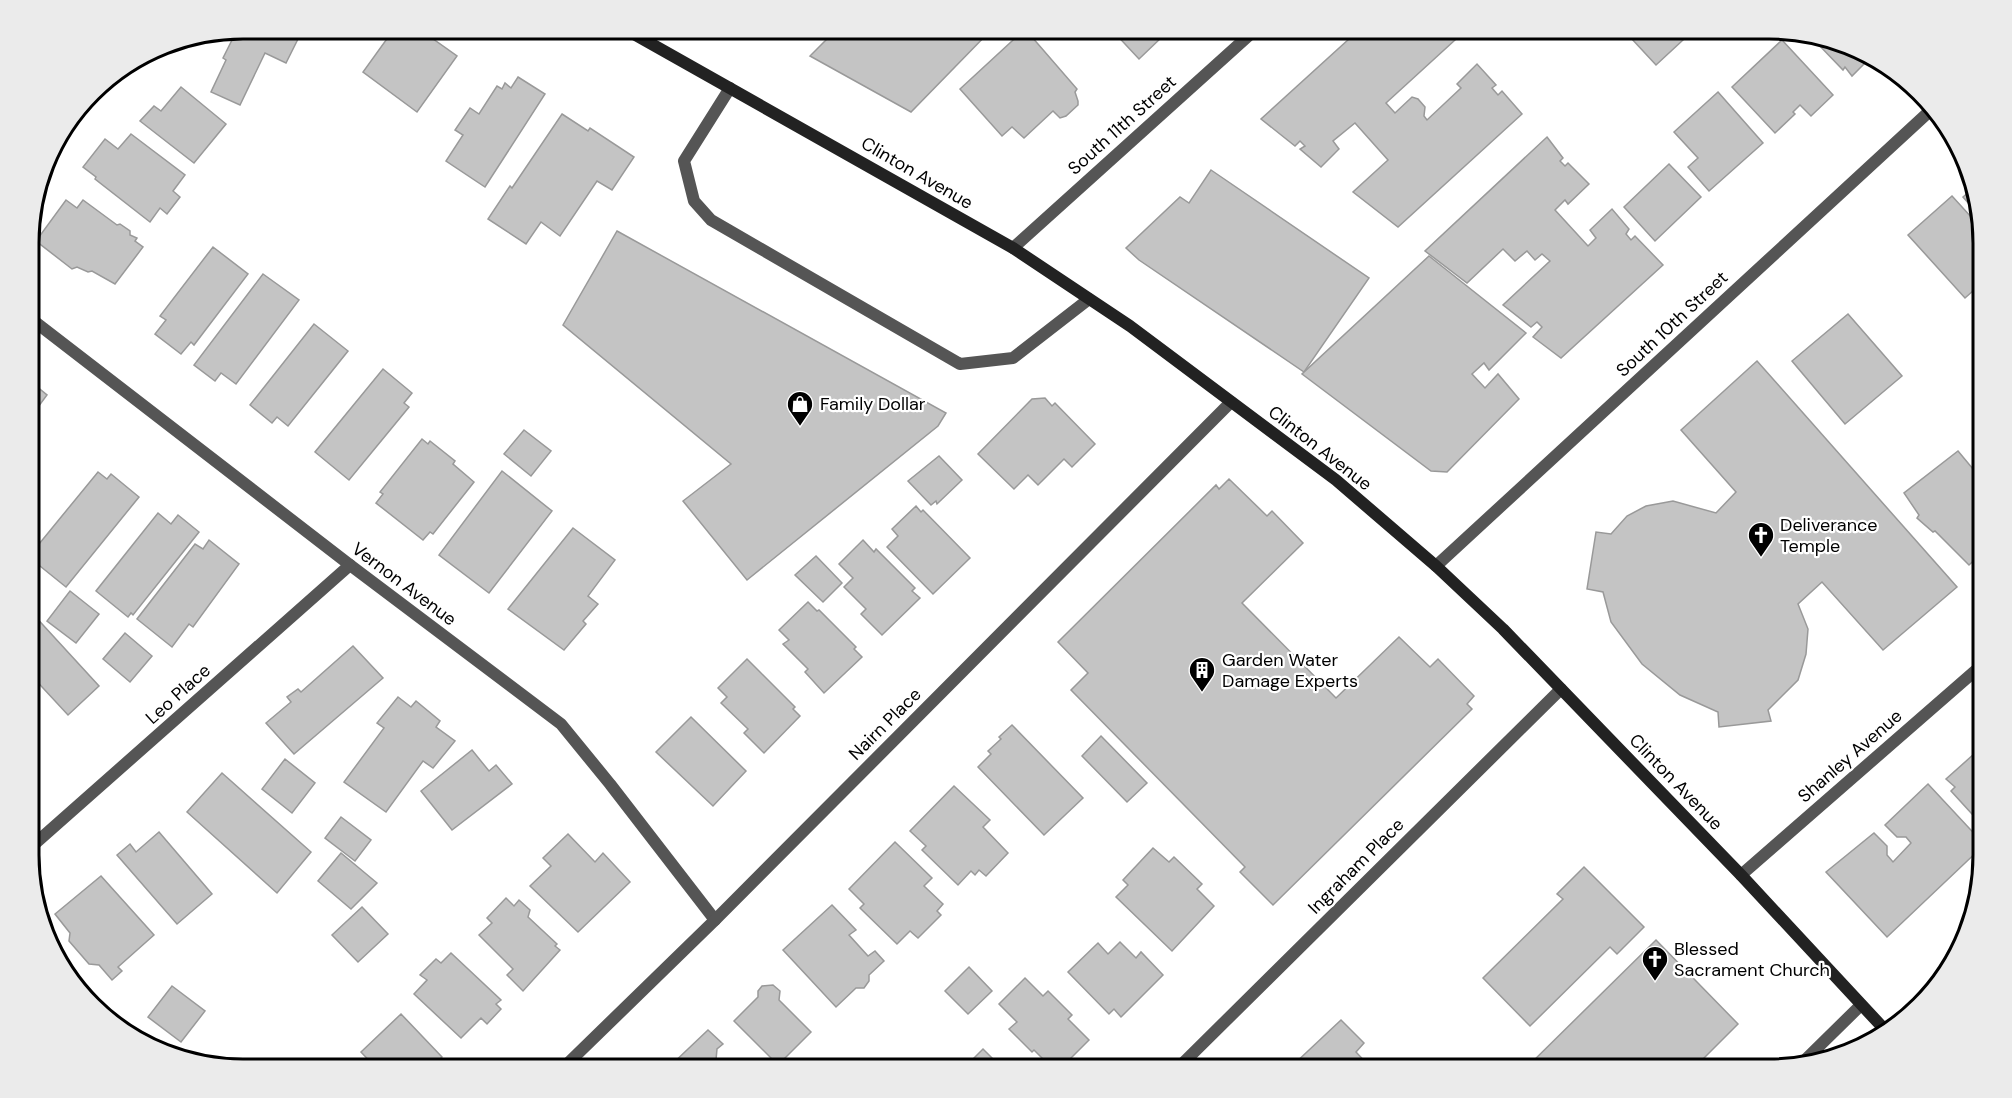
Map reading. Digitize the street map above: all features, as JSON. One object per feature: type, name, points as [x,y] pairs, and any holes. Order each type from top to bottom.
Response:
[{"type":"main road","name":"Clinton Avenue","points":[[643,39],[1012,248],[1130,326],[1336,480],[1436,566],[1503,629],[1741,875],[1881,1025]]},
{"type":"street","name":"South 11th Street","points":[[1012,248],[1244,39]]},
{"type":"street","points":[[730,88],[684,161],[694,201],[711,220],[960,364],[1013,358],[1089,299]]},
{"type":"street","name":"South 10th Street","points":[[1436,566],[1927,114]]},
{"type":"street","name":"Vernon Avenue","points":[[39,325],[350,566],[561,724],[715,920]]},
{"type":"street","name":"Nairn Place","points":[[572,1059],[715,920],[1231,402]]},
{"type":"street","name":"Leo Place","points":[[39,841],[350,566]]},
{"type":"street","name":"Shanley Avenue","points":[[1741,875],[1973,673]]},
{"type":"street","name":"Ingraham Place","points":[[1187,1059],[1561,689]]},
{"type":"street","points":[[1810,1055],[1861,1005]]},
{"type":"building","points":[[232,39],[298,39],[286,63],[265,53],[240,105],[211,92],[226,60],[223,58]]},
{"type":"building","points":[[387,39],[433,39],[457,56],[417,112],[363,72]]},
{"type":"building","points":[[827,39],[982,39],[911,112],[810,56]]},
{"type":"building","points":[[1014,39],[1034,39],[1077,89],[1075,92],[1078,105],[1066,116],[1060,118],[1053,111],[1024,138],[1012,127],[1002,136],[960,89]]},
{"type":"building","points":[[1120,39],[1160,39],[1139,59]]},
{"type":"building","points":[[1349,39],[1455,40],[1386,103],[1395,113],[1412,97],[1418,99],[1425,107],[1424,116],[1427,120],[1461,88],[1457,84],[1477,64],[1496,85],[1492,88],[1498,95],[1502,91],[1522,114],[1398,227],[1353,192],[1388,160],[1355,123],[1333,141],[1339,149],[1321,167],[1300,149],[1305,146],[1300,141],[1295,146],[1261,119]]},
{"type":"building","points":[[1632,39],[1683,40],[1656,65]]},
{"type":"building","points":[[1782,40],[1833,95],[1811,116],[1800,105],[1793,112],[1795,114],[1775,133],[1732,87]]},
{"type":"building","points":[[1819,45],[1865,63],[1852,76],[1845,67],[1843,70]]},
{"type":"building","points":[[518,77],[545,94],[485,187],[446,161],[463,135],[455,130],[470,108],[479,114],[497,86],[502,89],[505,83],[511,88]]},
{"type":"building","points":[[181,87],[226,124],[194,163],[140,121],[154,106],[161,111]]},
{"type":"building","points":[[1718,92],[1763,143],[1709,191],[1688,167],[1698,158],[1674,132]]},
{"type":"building","points":[[562,114],[588,131],[590,128],[634,157],[612,190],[597,181],[560,236],[541,222],[526,244],[488,219]]},
{"type":"building","points":[[131,134],[185,175],[173,191],[180,197],[167,214],[160,208],[150,222],[83,167],[105,139],[118,149]]},
{"type":"building","points":[[1547,137],[1563,158],[1560,161],[1565,166],[1568,163],[1589,184],[1568,204],[1565,200],[1555,210],[1588,246],[1596,238],[1590,230],[1612,209],[1629,229],[1626,234],[1631,240],[1635,236],[1663,265],[1561,358],[1533,337],[1542,327],[1537,322],[1531,327],[1503,305],[1550,261],[1542,254],[1535,260],[1527,251],[1515,261],[1503,249],[1467,283],[1425,251]]},
{"type":"building","points":[[1669,164],[1701,197],[1655,241],[1624,207]]},
{"type":"building","points":[[1211,170],[1369,278],[1304,372],[1139,260],[1126,248],[1180,197],[1189,203]]},
{"type":"building","points":[[1952,196],[1971,217],[1973,291],[1965,298],[1908,235]]},
{"type":"building","points":[[66,200],[77,208],[83,200],[117,225],[120,224],[130,231],[130,235],[137,238],[135,241],[143,247],[115,284],[92,271],[88,272],[77,267],[72,269],[39,243],[40,236]]},
{"type":"building","points":[[617,231],[946,413],[938,426],[747,580],[683,501],[731,464],[563,325]]},
{"type":"building","points":[[213,247],[248,274],[194,345],[191,342],[181,354],[155,334],[166,320],[160,316]]},
{"type":"building","points":[[1429,256],[1526,333],[1489,370],[1484,363],[1472,374],[1485,388],[1498,374],[1519,399],[1447,472],[1431,471],[1302,374]]},
{"type":"building","points":[[263,274],[299,300],[236,384],[221,373],[215,381],[194,365]]},
{"type":"building","points":[[1848,314],[1902,376],[1845,424],[1792,361]]},
{"type":"building","points":[[314,324],[348,351],[288,426],[277,417],[272,423],[250,405]]},
{"type":"building","name":"Deliverance Temple","points":[[1757,361],[1957,587],[1883,650],[1822,582],[1798,604],[1808,629],[1806,654],[1798,680],[1768,710],[1771,721],[1719,727],[1718,712],[1680,695],[1642,664],[1611,622],[1603,592],[1587,589],[1596,532],[1611,534],[1627,516],[1646,506],[1673,501],[1716,513],[1736,492],[1681,430]]},
{"type":"building","points":[[383,369],[412,393],[404,403],[409,407],[349,480],[315,452]]},
{"type":"building","points":[[39,388],[47,395],[39,406]]},
{"type":"building","points":[[1045,398],[1052,406],[1055,403],[1095,444],[1072,467],[1064,459],[1038,485],[1028,475],[1014,489],[978,454],[1032,399]]},
{"type":"building","points":[[524,430],[551,451],[531,476],[504,454]]},
{"type":"building","points":[[422,439],[428,444],[430,441],[455,461],[453,464],[474,482],[433,534],[430,532],[423,540],[376,503],[383,494],[380,492]]},
{"type":"building","points":[[1958,451],[1973,469],[1973,561],[1969,565],[1935,531],[1933,532],[1917,518],[1919,515],[1904,493]]},
{"type":"building","points":[[939,456],[962,480],[937,504],[936,501],[931,505],[908,481]]},
{"type":"building","points":[[502,471],[552,511],[489,593],[439,555]]},
{"type":"building","points":[[98,472],[107,479],[111,474],[139,497],[66,587],[39,565],[39,544]]},
{"type":"building","name":"Garden Water Damage Experts","points":[[1229,479],[1267,516],[1272,511],[1303,543],[1242,603],[1336,698],[1399,637],[1430,667],[1438,659],[1474,696],[1467,704],[1472,709],[1273,905],[1240,872],[1245,867],[1071,690],[1088,673],[1058,642],[1216,485],[1219,489]]},
{"type":"building","points":[[916,506],[921,512],[923,510],[970,558],[933,594],[887,547],[898,536],[892,529]]},
{"type":"building","points":[[158,513],[171,524],[178,515],[199,532],[133,615],[131,613],[128,617],[96,591]]},
{"type":"building","points":[[573,528],[615,560],[588,596],[598,604],[583,621],[586,624],[564,650],[508,609]]},
{"type":"building","points":[[209,540],[239,564],[193,627],[189,624],[172,647],[137,619],[195,544],[203,549]]},
{"type":"building","points":[[863,540],[874,552],[876,549],[915,588],[912,591],[920,598],[882,635],[861,614],[866,609],[844,587],[853,578],[839,564]]},
{"type":"building","points":[[816,556],[842,583],[823,602],[795,575]]},
{"type":"building","points":[[70,591],[99,614],[76,643],[47,621]]},
{"type":"building","points":[[808,602],[856,647],[854,649],[862,657],[824,693],[805,672],[808,669],[783,644],[789,640],[779,630]]},
{"type":"building","points":[[39,621],[99,686],[68,715],[39,684]]},
{"type":"building","points":[[125,633],[152,656],[130,682],[103,659]]},
{"type":"building","points":[[353,646],[383,678],[294,754],[266,723],[291,702],[287,697],[298,689],[301,692]]},
{"type":"building","points":[[747,659],[795,707],[793,709],[800,716],[764,753],[744,733],[748,729],[721,703],[727,697],[718,688]]},
{"type":"building","points":[[398,697],[411,707],[416,701],[440,721],[436,727],[455,741],[433,768],[423,761],[386,812],[344,782],[384,728],[377,723]]},
{"type":"building","points":[[691,717],[746,771],[713,806],[656,752]]},
{"type":"building","points":[[1012,725],[1083,798],[1044,835],[978,767],[991,754],[988,751],[1001,739],[999,737]]},
{"type":"building","points":[[1101,736],[1147,783],[1127,802],[1082,756]]},
{"type":"building","points":[[472,750],[489,771],[496,765],[512,784],[452,830],[421,791]]},
{"type":"building","points":[[1973,755],[1973,815],[1951,791],[1955,787],[1946,779]]},
{"type":"building","points":[[285,759],[315,783],[292,813],[262,789]]},
{"type":"building","points":[[222,773],[311,852],[277,893],[187,812]]},
{"type":"building","points":[[1928,784],[1973,832],[1973,855],[1887,937],[1826,872],[1874,833],[1887,846],[1887,855],[1893,862],[1911,843],[1906,837],[1897,837],[1885,825]]},
{"type":"building","points":[[954,786],[990,820],[983,827],[1008,853],[986,876],[979,870],[975,875],[971,871],[958,885],[922,850],[926,846],[910,831]]},
{"type":"building","points":[[341,817],[371,840],[355,861],[325,838]]},
{"type":"building","points":[[159,832],[212,894],[177,924],[117,855],[130,844],[136,852]]},
{"type":"building","points":[[568,834],[595,862],[603,853],[630,882],[578,932],[530,886],[551,866],[543,858]]},
{"type":"building","points":[[895,842],[932,878],[924,886],[943,904],[937,911],[941,915],[918,938],[910,931],[897,944],[860,908],[864,904],[849,889]]},
{"type":"building","points":[[1153,848],[1169,862],[1174,857],[1202,884],[1197,889],[1214,906],[1172,951],[1116,897],[1128,885],[1123,880]]},
{"type":"building","points":[[341,853],[377,883],[351,909],[318,881]]},
{"type":"building","points":[[1584,867],[1644,927],[1617,954],[1610,947],[1530,1026],[1483,978],[1563,899],[1557,894]]},
{"type":"building","points":[[101,876],[154,935],[118,967],[122,971],[112,980],[99,965],[89,964],[69,941],[70,933],[55,914]]},
{"type":"building","points":[[506,898],[514,906],[519,900],[530,910],[528,917],[557,944],[555,946],[560,950],[523,991],[507,975],[513,969],[479,935],[492,923],[487,918]]},
{"type":"building","points":[[832,905],[856,930],[849,935],[868,956],[875,951],[884,961],[869,975],[869,981],[864,988],[856,988],[836,1007],[783,950]]},
{"type":"building","points":[[362,907],[388,934],[358,962],[332,935]]},
{"type":"building","name":"Blessed Sacrament Church","points":[[1656,940],[1738,1024],[1703,1059],[1535,1059]]},
{"type":"building","points":[[1120,942],[1136,958],[1141,952],[1163,975],[1121,1017],[1114,1009],[1109,1014],[1068,972],[1098,943],[1108,954]]},
{"type":"building","points":[[451,953],[501,1000],[496,1004],[501,1009],[487,1024],[481,1018],[461,1038],[414,994],[427,980],[420,975],[436,959],[441,963]]},
{"type":"building","points":[[969,967],[992,991],[968,1014],[945,991]]},
{"type":"building","points":[[1025,978],[1043,996],[1048,991],[1072,1015],[1068,1019],[1089,1040],[1070,1059],[1043,1059],[1034,1050],[1032,1052],[1009,1029],[1017,1022],[999,1004]]},
{"type":"building","points":[[773,985],[780,991],[779,1000],[811,1032],[784,1059],[772,1059],[734,1021],[758,997],[758,991],[762,986]]},
{"type":"building","points":[[172,986],[205,1011],[181,1042],[148,1017]]},
{"type":"building","points":[[401,1014],[442,1057],[440,1059],[368,1059],[361,1052]]},
{"type":"building","points":[[1341,1020],[1364,1043],[1356,1052],[1363,1059],[1299,1059]]},
{"type":"building","points":[[708,1030],[723,1044],[717,1049],[716,1059],[677,1059]]},
{"type":"building","points":[[983,1049],[993,1059],[973,1059]]},
{"type":"place","name":"Family Dollar","points":[[800,427]]},
{"type":"place","name":"Deliverance Temple","points":[[1761,558]]},
{"type":"place","name":"Garden Water Damage Experts","points":[[1202,693]]},
{"type":"place","name":"Blessed Sacrament Church","points":[[1655,982]]}]
